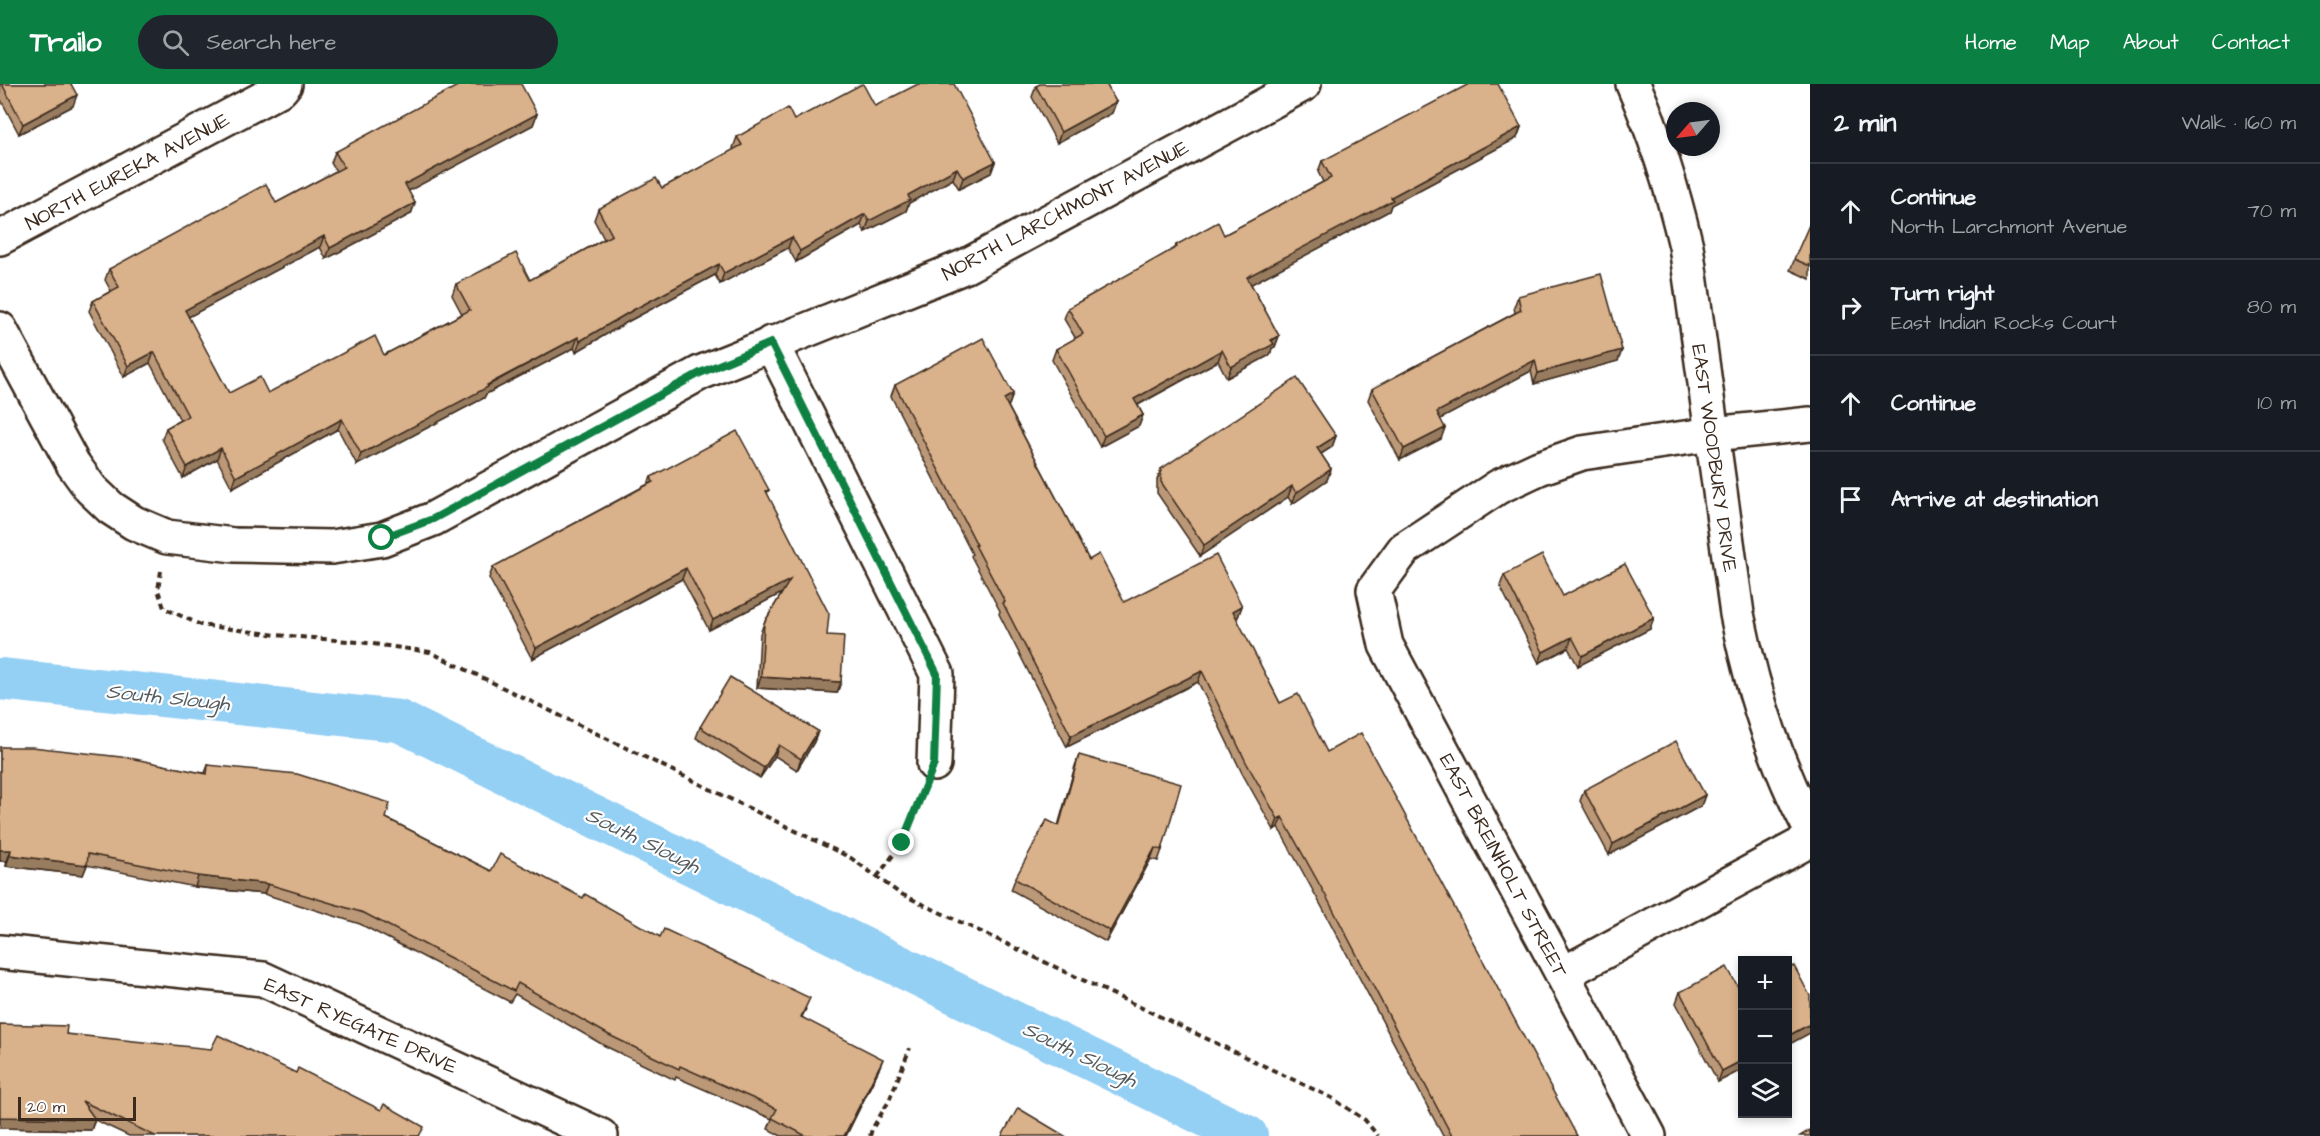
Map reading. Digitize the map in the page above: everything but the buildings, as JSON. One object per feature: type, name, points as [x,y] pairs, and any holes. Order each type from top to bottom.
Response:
[{"type":"street","name":"NORTH EUREKA AVENUE","points":[[0,238],[281,89],[285,84]]},
{"type":"street","name":"NORTH LARCHMONT AVENUE","points":[[0,329],[73,464],[91,489],[111,508],[134,523],[167,537],[234,545],[332,547],[372,540],[433,519],[700,373],[966,266],[1304,84]]},
{"type":"street","name":"EAST WOODBURY DRIVE","points":[[1633,84],[1647,116],[1679,213],[1686,246],[1745,658],[1771,746],[1789,789],[1810,828]]},
{"type":"street","points":[[771,343],[937,674],[934,764]]},
{"type":"street","points":[[1712,434],[1810,424]]},
{"type":"street","name":"EAST BREINHOLT STREET","points":[[1649,1136],[1386,645],[1374,590],[1404,549],[1498,487],[1539,468],[1582,453],[1712,434]]},
{"type":"street","points":[[1563,974],[1810,840]]},
{"type":"street","name":"EAST RYEGATE DRIVE","points":[[0,952],[263,979],[601,1136]]},
{"type":"path","points":[[161,567],[158,590],[164,608],[201,625],[430,652],[851,858],[899,893],[1332,1098],[1365,1120],[1377,1136]]},
{"type":"path","points":[[877,876],[902,843],[934,764]]},
{"type":"path","points":[[870,1136],[889,1101],[910,1048]]},
{"type":"waterway","name":"South Slough","points":[[0,679],[399,721],[1247,1136]]},
{"type":"route","points":[[382,538],[433,519],[700,373],[771,343],[937,674],[934,764],[902,843]]}]
